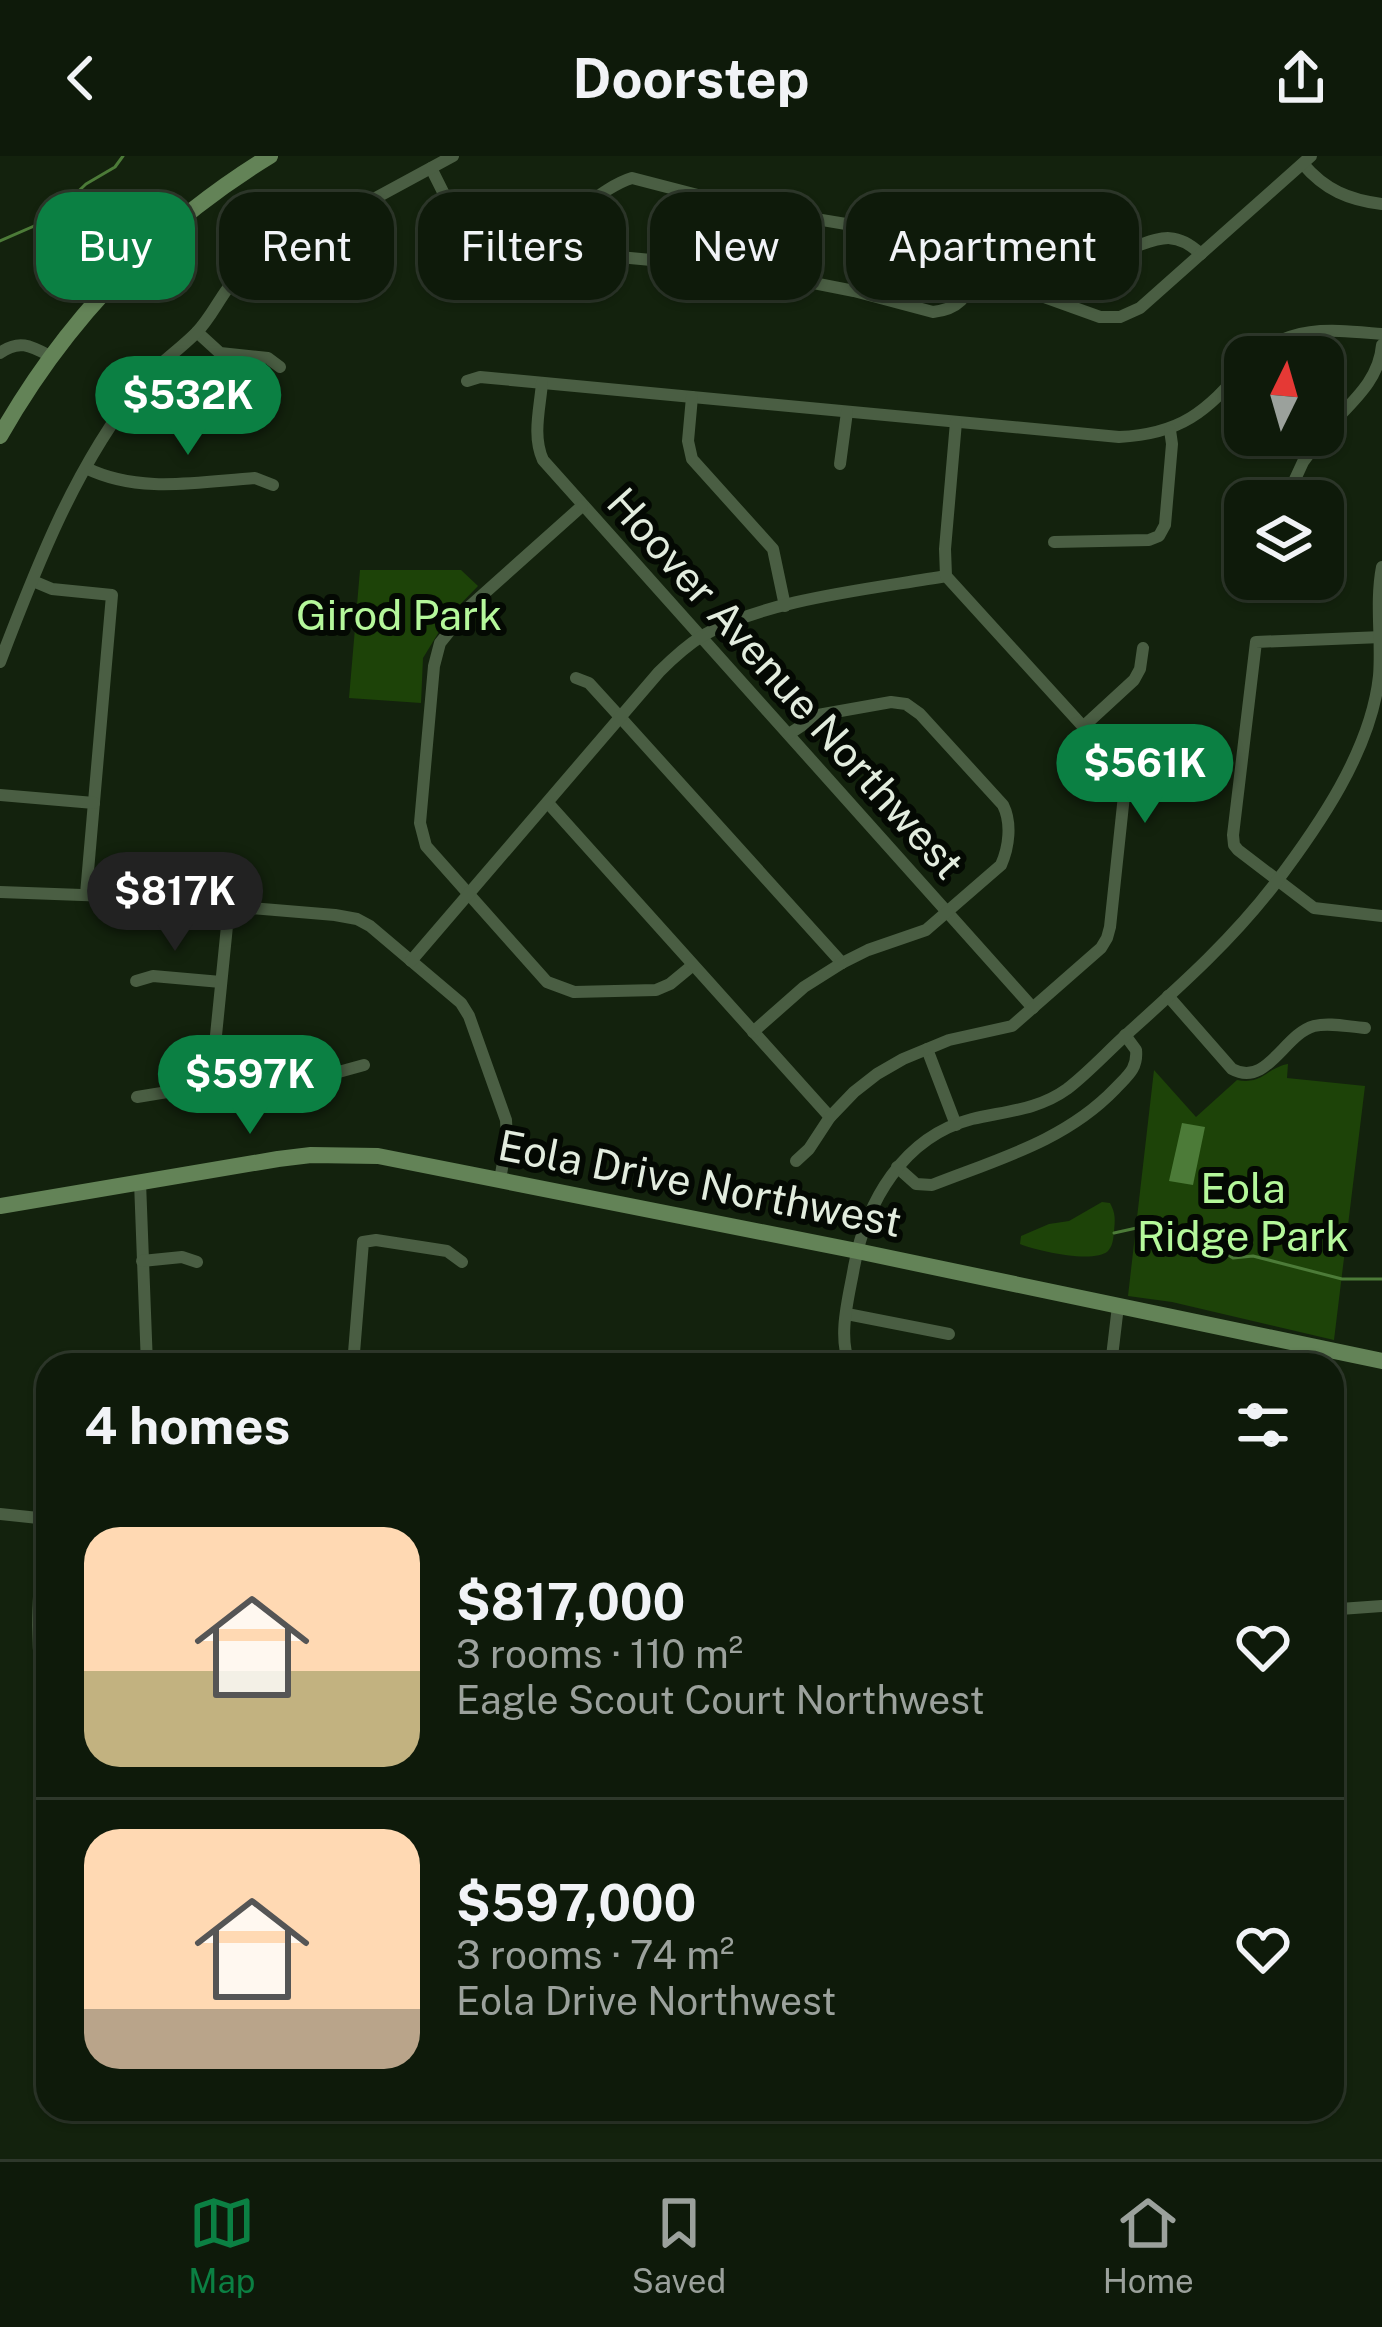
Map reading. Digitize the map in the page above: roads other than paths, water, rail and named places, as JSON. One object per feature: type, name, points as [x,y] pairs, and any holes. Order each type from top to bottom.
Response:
[{"type":"main road","points":[[0,436],[50,356],[104,291],[197,206],[270,156]]},
{"type":"main road","name":"Eola Drive Northwest","points":[[0,1206],[278,1159],[336,1154],[396,1159],[1382,1360]]},
{"type":"street","points":[[0,662],[63,509],[143,381],[197,332],[244,272],[454,156]]},
{"type":"street","points":[[1051,300],[1100,317],[1120,317],[1140,308],[1307,160],[1327,188],[1382,204]]},
{"type":"street","points":[[431,168],[443,192]]},
{"type":"street","points":[[603,192],[632,178],[688,192]]},
{"type":"street","points":[[1139,243],[1165,238],[1189,242],[1202,254]]},
{"type":"street","points":[[888,300],[933,312],[963,300]]},
{"type":"street","points":[[1290,336],[1326,330],[1382,334]]},
{"type":"street","points":[[197,332],[220,353],[268,358],[280,367]]},
{"type":"street","points":[[0,353],[23,344],[50,356]]},
{"type":"street","points":[[1344,411],[1372,379],[1382,345]]},
{"type":"street","points":[[467,381],[480,377],[1119,437],[1170,430],[1210,406],[1224,390]]},
{"type":"street","name":"Hoover Avenue Northwest","points":[[542,383],[537,448],[543,460],[1033,1009]]},
{"type":"street","points":[[692,397],[688,451],[772,549],[785,605]]},
{"type":"street","points":[[840,464],[847,412]]},
{"type":"street","points":[[796,1161],[830,1117],[877,1074],[950,1040],[1012,1026],[1100,948],[1110,927],[1125,786],[1119,766],[946,576],[956,422]]},
{"type":"street","points":[[1054,542],[1160,536],[1166,524],[1170,430]]},
{"type":"street","points":[[86,468],[109,479],[142,484],[255,478],[273,485]]},
{"type":"street","points":[[582,506],[469,607],[440,643],[420,823],[426,846],[548,982],[559,988],[574,992],[656,990],[693,965]]},
{"type":"street","points":[[847,1353],[847,1314],[860,1235],[876,1197],[897,1167],[956,1125],[1024,1110],[1069,1087],[1239,927],[1309,836],[1358,752],[1376,696],[1382,568]]},
{"type":"street","points":[[411,961],[658,672],[701,637],[730,622],[785,605],[946,576]]},
{"type":"street","points":[[33,581],[52,589],[112,595],[86,894]]},
{"type":"street","points":[[1381,637],[1256,642],[1233,836],[1238,850],[1314,908],[1382,916]]},
{"type":"street","points":[[1084,726],[1134,680],[1143,648]]},
{"type":"street","points":[[576,678],[589,683],[842,963]]},
{"type":"street","points":[[753,1032],[804,987],[842,963],[926,929],[1001,865],[1006,854],[1009,822],[1003,806],[906,704],[890,702],[818,715],[789,734]]},
{"type":"street","points":[[0,795],[94,803]]},
{"type":"street","points":[[548,803],[830,1117]]},
{"type":"street","points":[[0,892],[229,906],[358,920],[370,926],[469,1016],[506,1120],[500,1180]]},
{"type":"street","points":[[212,1085],[229,906]]},
{"type":"street","points":[[136,981],[153,976],[221,982]]},
{"type":"street","points":[[1168,996],[1232,1069],[1243,1074],[1258,1072],[1314,1026],[1365,1028]]},
{"type":"street","points":[[897,1167],[916,1184],[932,1185],[1067,1129],[1093,1111],[1134,1069],[1136,1050],[1125,1036]]},
{"type":"street","points":[[927,1049],[956,1125]]},
{"type":"street","points":[[137,1097],[265,1076],[335,1073],[364,1065]]},
{"type":"street","points":[[140,1182],[146,1353]]},
{"type":"street","points":[[353,1353],[363,1242],[447,1251],[462,1262]]},
{"type":"street","points":[[142,1261],[182,1257],[197,1262]]},
{"type":"street","points":[[1112,1353],[1118,1306]]},
{"type":"street","points":[[847,1314],[949,1334]]},
{"type":"street","points":[[0,1514],[36,1517]]},
{"type":"street","points":[[1344,1609],[1382,1606]]},
{"type":"waterway","points":[[0,241],[48,220],[123,156]]},
{"type":"waterway","points":[[1114,1233],[1159,1223],[1233,1258],[1253,1256],[1342,1279],[1382,1279]]},
{"type":"park label","name":"Girod Park","points":[[399,614]]},
{"type":"park label","name":"Eola Ridge Park","points":[[1243,1211]]}]
